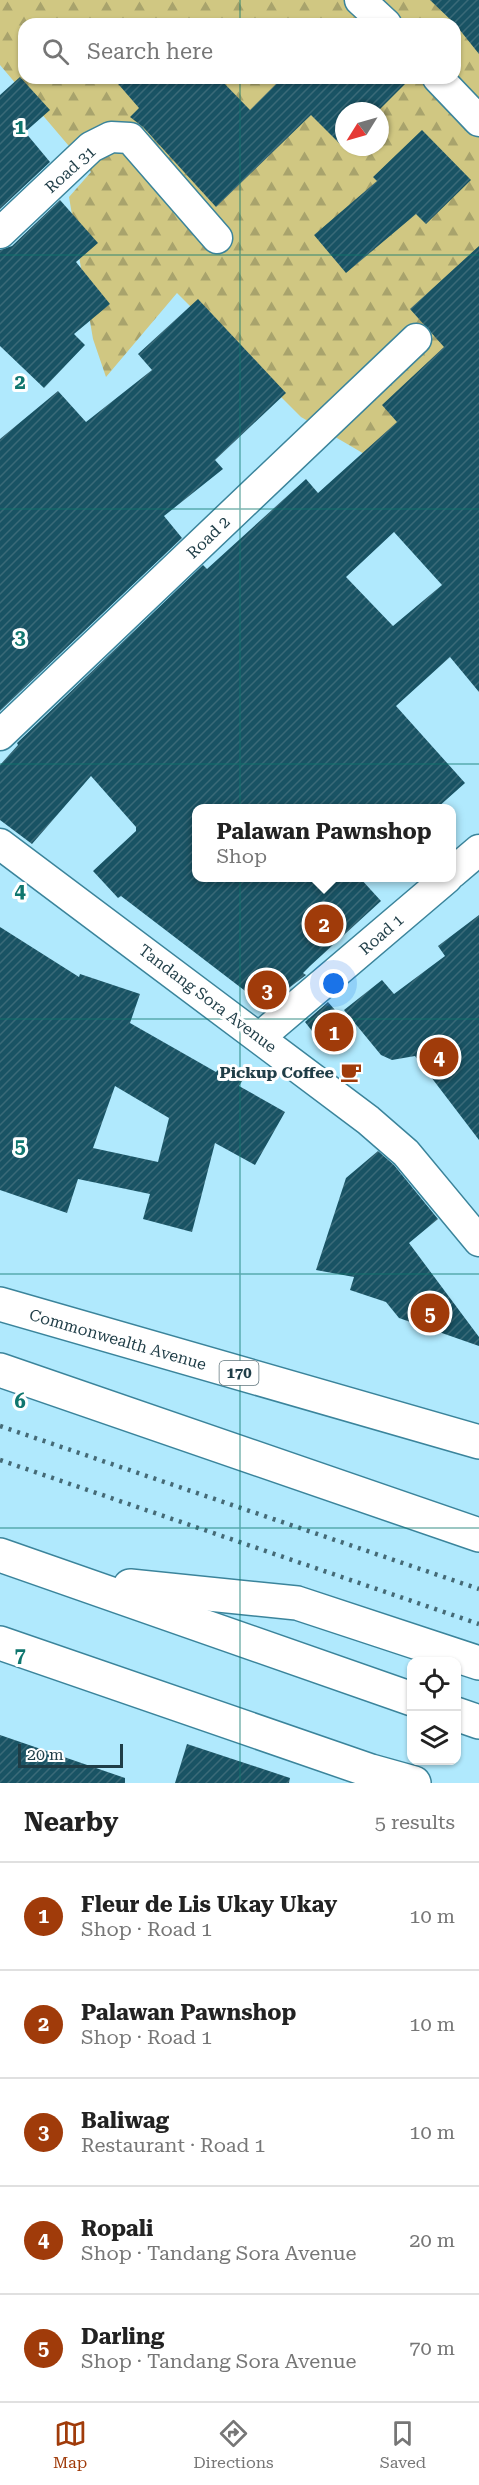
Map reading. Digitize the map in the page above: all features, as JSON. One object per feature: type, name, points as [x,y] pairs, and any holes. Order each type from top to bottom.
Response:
[{"type":"main road","name":"Commonwealth Avenue","points":[[0,1304],[479,1442]]},
{"type":"main road","points":[[0,1370],[479,1535]]},
{"type":"main road","points":[[0,1555],[78,1580],[407,1697]]},
{"type":"main road","points":[[78,1580],[297,1603],[479,1663]]},
{"type":"main road","points":[[0,1642],[371,1771],[414,1783]]},
{"type":"main road","points":[[461,1716],[479,1722]]},
{"type":"street","points":[[444,84],[479,120]]},
{"type":"street","name":"Road 31","points":[[0,233],[91,147],[111,137],[130,138],[217,238]]},
{"type":"street","name":"Road 2","points":[[0,735],[416,339]]},
{"type":"street","name":"Tandang Sora Avenue","points":[[0,844],[368,1119],[406,1154],[479,1241]]},
{"type":"street","points":[[456,870],[479,850]]},
{"type":"street","name":"Road 1","points":[[260,1037],[442,882]]},
{"type":"green space","points":[[0,0],[479,0],[479,521],[301,417],[177,293],[106,377],[93,339],[69,197],[91,172],[0,65]]},
{"type":"building","points":[[430,0],[479,0],[479,54],[461,32],[461,18],[449,18]]},
{"type":"building","points":[[18,79],[18,84],[26,84],[50,110],[25,132],[50,162],[0,209],[0,95]]},
{"type":"building","points":[[118,84],[225,84],[250,110],[276,84],[405,84],[387,102],[335,102],[335,139],[311,115],[216,207],[143,127],[130,117],[139,108]]},
{"type":"building","points":[[422,130],[471,180],[426,224],[416,214],[346,273],[314,235],[377,181],[373,177]]},
{"type":"building","points":[[60,200],[98,243],[76,262],[110,304],[74,334],[85,345],[44,388],[0,346],[0,250],[12,246]]},
{"type":"building","points":[[479,246],[479,692],[450,657],[396,706],[465,783],[441,804],[192,804],[192,882],[364,882],[381,901],[303,973],[306,975],[265,1006],[121,896],[118,898],[93,871],[136,831],[136,827],[91,776],[32,844],[0,820],[0,765],[18,745],[17,743],[203,565],[207,569],[306,479],[318,493],[397,422],[382,405],[444,347],[410,309]],"holes":[[[394,532],[442,585],[393,626],[346,577]]]},
{"type":"building","points":[[198,299],[286,393],[215,460],[223,469],[164,516],[182,538],[0,711],[0,439],[58,391],[86,422],[152,370],[138,354]]},
{"type":"building","points":[[479,915],[479,1140],[415,1056],[392,1060],[381,1055],[344,1010],[382,980],[394,994],[445,956],[438,946]]},
{"type":"building","points":[[0,927],[79,977],[80,974],[140,994],[130,1023],[216,1072],[222,1064],[244,1078],[239,1086],[285,1112],[255,1165],[215,1143],[192,1232],[143,1219],[150,1194],[78,1179],[67,1213],[0,1190]],"holes":[[[115,1086],[169,1118],[158,1162],[93,1148]]]},
{"type":"building","points":[[328,1002],[355,1033],[330,1054],[305,1022]]},
{"type":"building","points":[[378,1151],[394,1165],[438,1219],[409,1243],[479,1337],[479,1346],[399,1318],[386,1302],[350,1290],[354,1277],[316,1270],[346,1178]]},
{"type":"building","points":[[0,1735],[125,1778],[125,1783],[0,1783]]},
{"type":"building","points":[[187,1744],[290,1778],[289,1783],[175,1783]]},
{"type":"railway","points":[[0,1426],[479,1589]]},
{"type":"railway","points":[[0,1460],[479,1624]]},
{"type":"place","name":"Palawan Pawnshop","points":[[324,924]]},
{"type":"place","name":"Baliwag","points":[[267,990]]},
{"type":"place","name":"Fleur de Lis Ukay Ukay","points":[[334,1032]]},
{"type":"place","name":"Ropali","points":[[439,1057]]},
{"type":"place","name":"Pickup Coffee","points":[[351,1072]]},
{"type":"place","name":"Darling","points":[[430,1313]]}]
